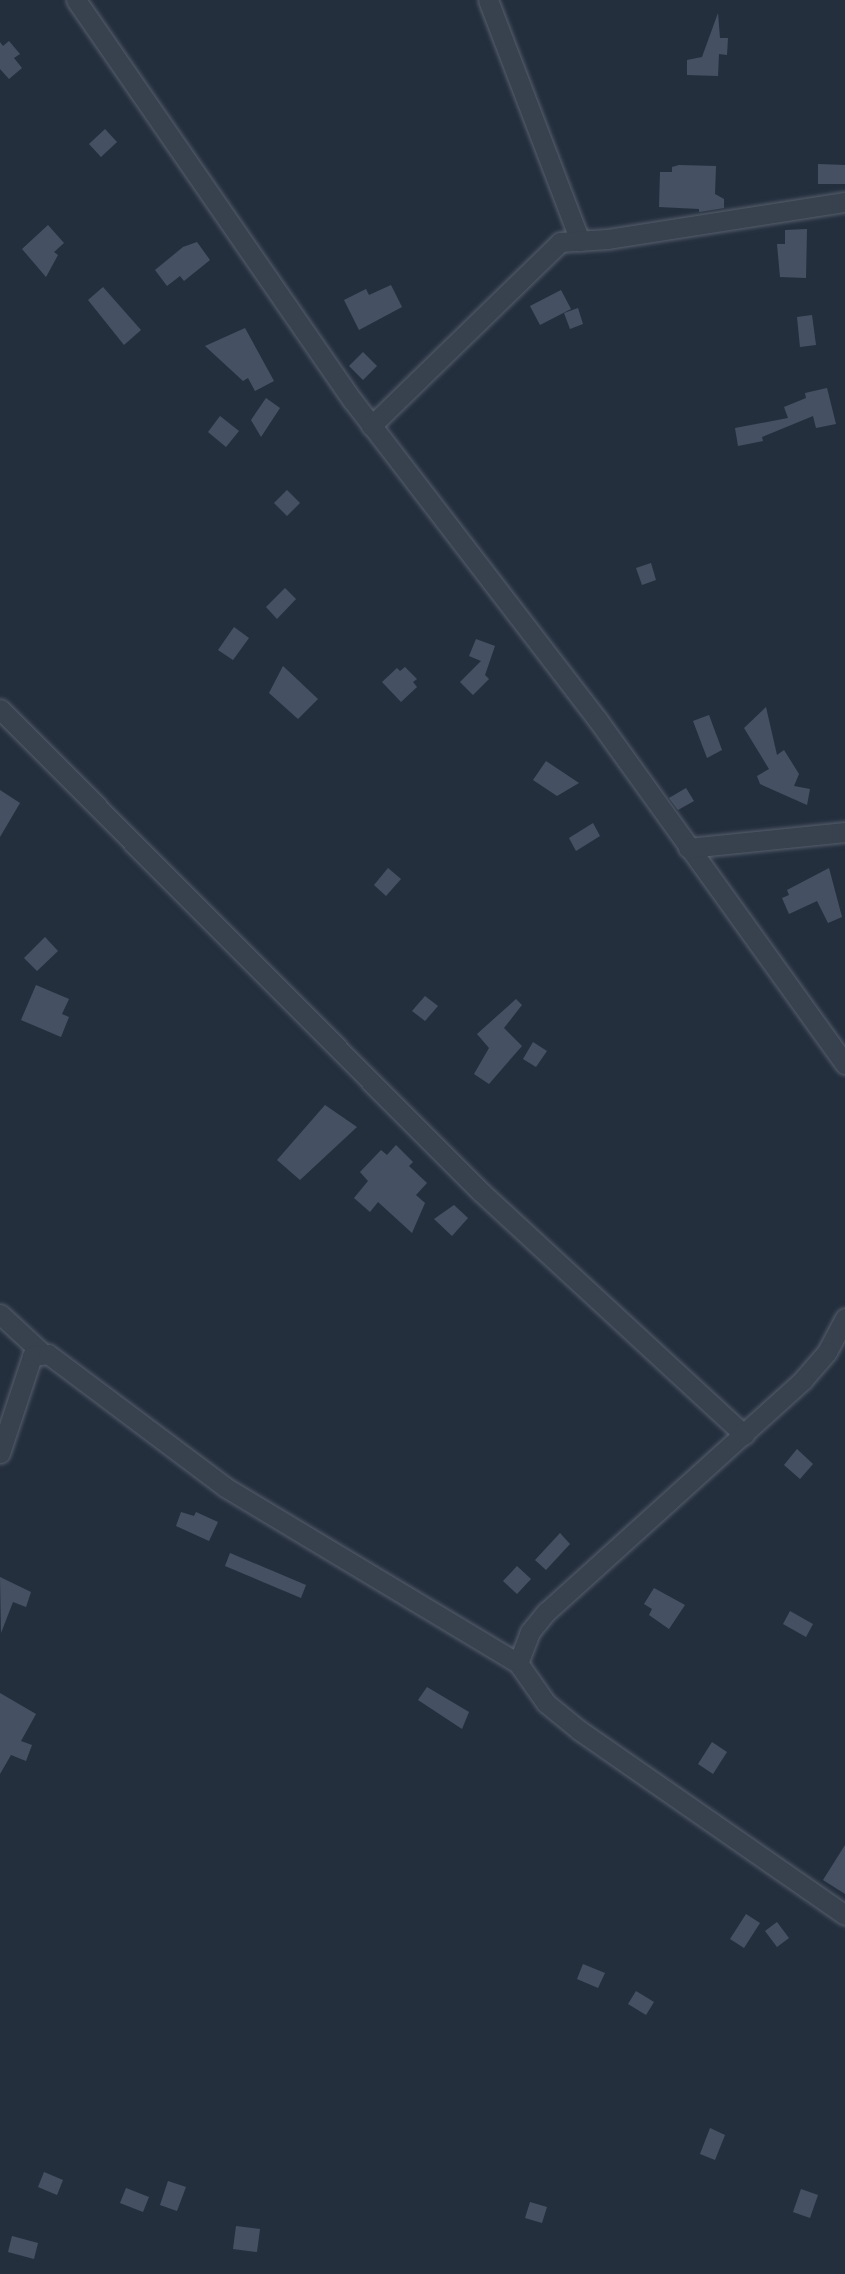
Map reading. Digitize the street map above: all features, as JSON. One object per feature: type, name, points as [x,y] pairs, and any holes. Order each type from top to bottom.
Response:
[{"type":"street","points":[[76,0],[371,426],[597,719],[845,1064]]},
{"type":"street","points":[[488,0],[580,240]]},
{"type":"street","points":[[371,426],[560,242],[845,202]]},
{"type":"street","points":[[0,709],[481,1192],[744,1435]]},
{"type":"street","points":[[688,848],[845,832]]},
{"type":"street","points":[[0,1314],[41,1352],[225,1487],[518,1663]]},
{"type":"street","points":[[845,1318],[811,1370],[744,1435],[546,1612],[530,1633],[518,1663],[522,1675],[546,1703],[579,1730],[845,1916]]},
{"type":"street","points":[[0,1453],[28,1364],[36,1352],[41,1352]]},
{"type":"building","points":[[718,13],[720,38],[728,38],[727,55],[719,54],[718,76],[687,75],[687,60],[702,57]]},
{"type":"building","points":[[9,41],[20,54],[14,58],[22,68],[9,79],[0,69],[0,42],[3,46]]},
{"type":"building","points":[[105,129],[117,142],[101,157],[89,144]]},
{"type":"building","points":[[818,164],[845,165],[845,184],[818,184]]},
{"type":"building","points":[[716,166],[715,194],[724,199],[724,208],[699,212],[699,209],[659,207],[660,172],[672,172],[672,167]]},
{"type":"building","points":[[48,225],[64,243],[54,252],[58,255],[46,277],[22,249]]},
{"type":"building","points":[[807,229],[806,278],[780,277],[777,244],[785,244],[785,230]]},
{"type":"building","points":[[197,242],[210,260],[184,281],[180,276],[167,286],[155,270],[183,247]]},
{"type":"building","points":[[391,285],[402,307],[359,330],[344,300],[366,289],[369,295]]},
{"type":"building","points":[[103,287],[141,330],[124,345],[88,300]]},
{"type":"building","points":[[561,290],[571,309],[540,325],[530,306]]},
{"type":"building","points":[[578,308],[583,324],[570,329],[564,313]]},
{"type":"building","points":[[812,315],[816,345],[800,347],[797,317]]},
{"type":"building","points":[[245,328],[274,381],[255,391],[248,378],[243,381],[205,346]]},
{"type":"building","points":[[363,352],[377,366],[363,380],[349,366]]},
{"type":"building","points":[[827,388],[836,424],[816,428],[813,416],[762,437],[763,441],[738,446],[735,428],[788,418],[784,407],[806,398],[805,393]]},
{"type":"building","points":[[266,398],[280,408],[261,437],[251,420]]},
{"type":"building","points":[[220,416],[239,431],[226,447],[208,432]]},
{"type":"building","points":[[287,490],[300,503],[287,516],[274,503]]},
{"type":"building","points":[[651,563],[656,580],[642,585],[636,568]]},
{"type":"building","points":[[285,588],[296,599],[277,619],[266,607]]},
{"type":"building","points":[[234,627],[249,638],[233,660],[218,650]]},
{"type":"building","points":[[476,639],[495,646],[485,675],[489,679],[473,695],[460,682],[481,661],[469,656]]},
{"type":"building","points":[[283,666],[318,699],[298,719],[269,693]]},
{"type":"building","points":[[405,667],[417,679],[413,682],[417,687],[401,702],[382,682],[397,668],[400,671]]},
{"type":"building","points":[[766,707],[777,755],[784,750],[799,774],[794,786],[810,789],[807,805],[760,784],[757,776],[769,769],[744,728]]},
{"type":"building","points":[[709,715],[722,750],[707,758],[693,721]]},
{"type":"building","points":[[546,761],[579,783],[557,796],[533,780]]},
{"type":"building","points":[[686,788],[694,801],[678,810],[669,798]]},
{"type":"building","points":[[0,790],[20,803],[0,837]]},
{"type":"building","points":[[593,823],[600,836],[576,851],[569,838]]},
{"type":"building","points":[[388,868],[401,879],[386,896],[374,885]]},
{"type":"building","points":[[829,868],[842,917],[828,923],[817,901],[789,914],[782,898],[789,895],[787,890]]},
{"type":"building","points":[[45,937],[58,951],[37,971],[24,958]]},
{"type":"building","points":[[36,985],[69,999],[62,1014],[69,1017],[61,1037],[21,1020]]},
{"type":"building","points":[[425,996],[438,1006],[425,1021],[412,1011]]},
{"type":"building","points":[[516,999],[522,1005],[504,1028],[522,1046],[489,1084],[474,1074],[489,1048],[477,1034]]},
{"type":"building","points":[[533,1042],[547,1051],[536,1067],[523,1059]]},
{"type":"building","points":[[325,1105],[357,1127],[300,1180],[277,1160]]},
{"type":"building","points":[[396,1145],[413,1162],[409,1166],[427,1183],[416,1195],[425,1203],[412,1233],[378,1202],[370,1212],[354,1198],[368,1181],[360,1172],[381,1150],[387,1155]]},
{"type":"building","points":[[454,1205],[468,1218],[452,1236],[434,1219]]},
{"type":"building","points":[[797,1449],[813,1464],[800,1479],[784,1465]]},
{"type":"building","points":[[181,1512],[194,1516],[196,1512],[218,1522],[209,1541],[176,1526]]},
{"type":"building","points":[[560,1533],[570,1544],[546,1570],[535,1560]]},
{"type":"building","points":[[230,1553],[306,1585],[301,1598],[225,1566]]},
{"type":"building","points":[[517,1566],[531,1579],[517,1594],[503,1581]]},
{"type":"building","points":[[0,1577],[31,1592],[26,1607],[13,1602],[1,1633]]},
{"type":"building","points":[[654,1588],[685,1605],[669,1629],[649,1615],[652,1609],[644,1604]]},
{"type":"building","points":[[790,1611],[813,1624],[806,1637],[783,1624]]},
{"type":"building","points":[[427,1687],[469,1712],[462,1729],[418,1700]]},
{"type":"building","points":[[0,1693],[36,1714],[21,1741],[32,1745],[26,1761],[11,1755],[0,1774]]},
{"type":"building","points":[[712,1742],[727,1752],[713,1774],[698,1764]]},
{"type":"building","points":[[845,1845],[845,1894],[823,1880]]},
{"type":"building","points":[[746,1914],[760,1923],[744,1948],[730,1939]]},
{"type":"building","points":[[777,1922],[789,1938],[777,1947],[765,1931]]},
{"type":"building","points":[[583,1964],[605,1973],[598,1988],[577,1979]]},
{"type":"building","points":[[636,1991],[654,2002],[646,2015],[628,2004]]},
{"type":"building","points":[[710,2128],[725,2135],[715,2160],[700,2154]]},
{"type":"building","points":[[44,2172],[63,2180],[57,2195],[38,2187]]},
{"type":"building","points":[[168,2181],[186,2187],[177,2211],[160,2205]]},
{"type":"building","points":[[126,2188],[149,2197],[143,2212],[120,2203]]},
{"type":"building","points":[[801,2189],[818,2195],[810,2218],[793,2212]]},
{"type":"building","points":[[530,2202],[547,2207],[542,2223],[525,2218]]},
{"type":"building","points":[[236,2226],[260,2229],[257,2252],[233,2249]]},
{"type":"building","points":[[12,2236],[38,2243],[34,2259],[8,2252]]}]
